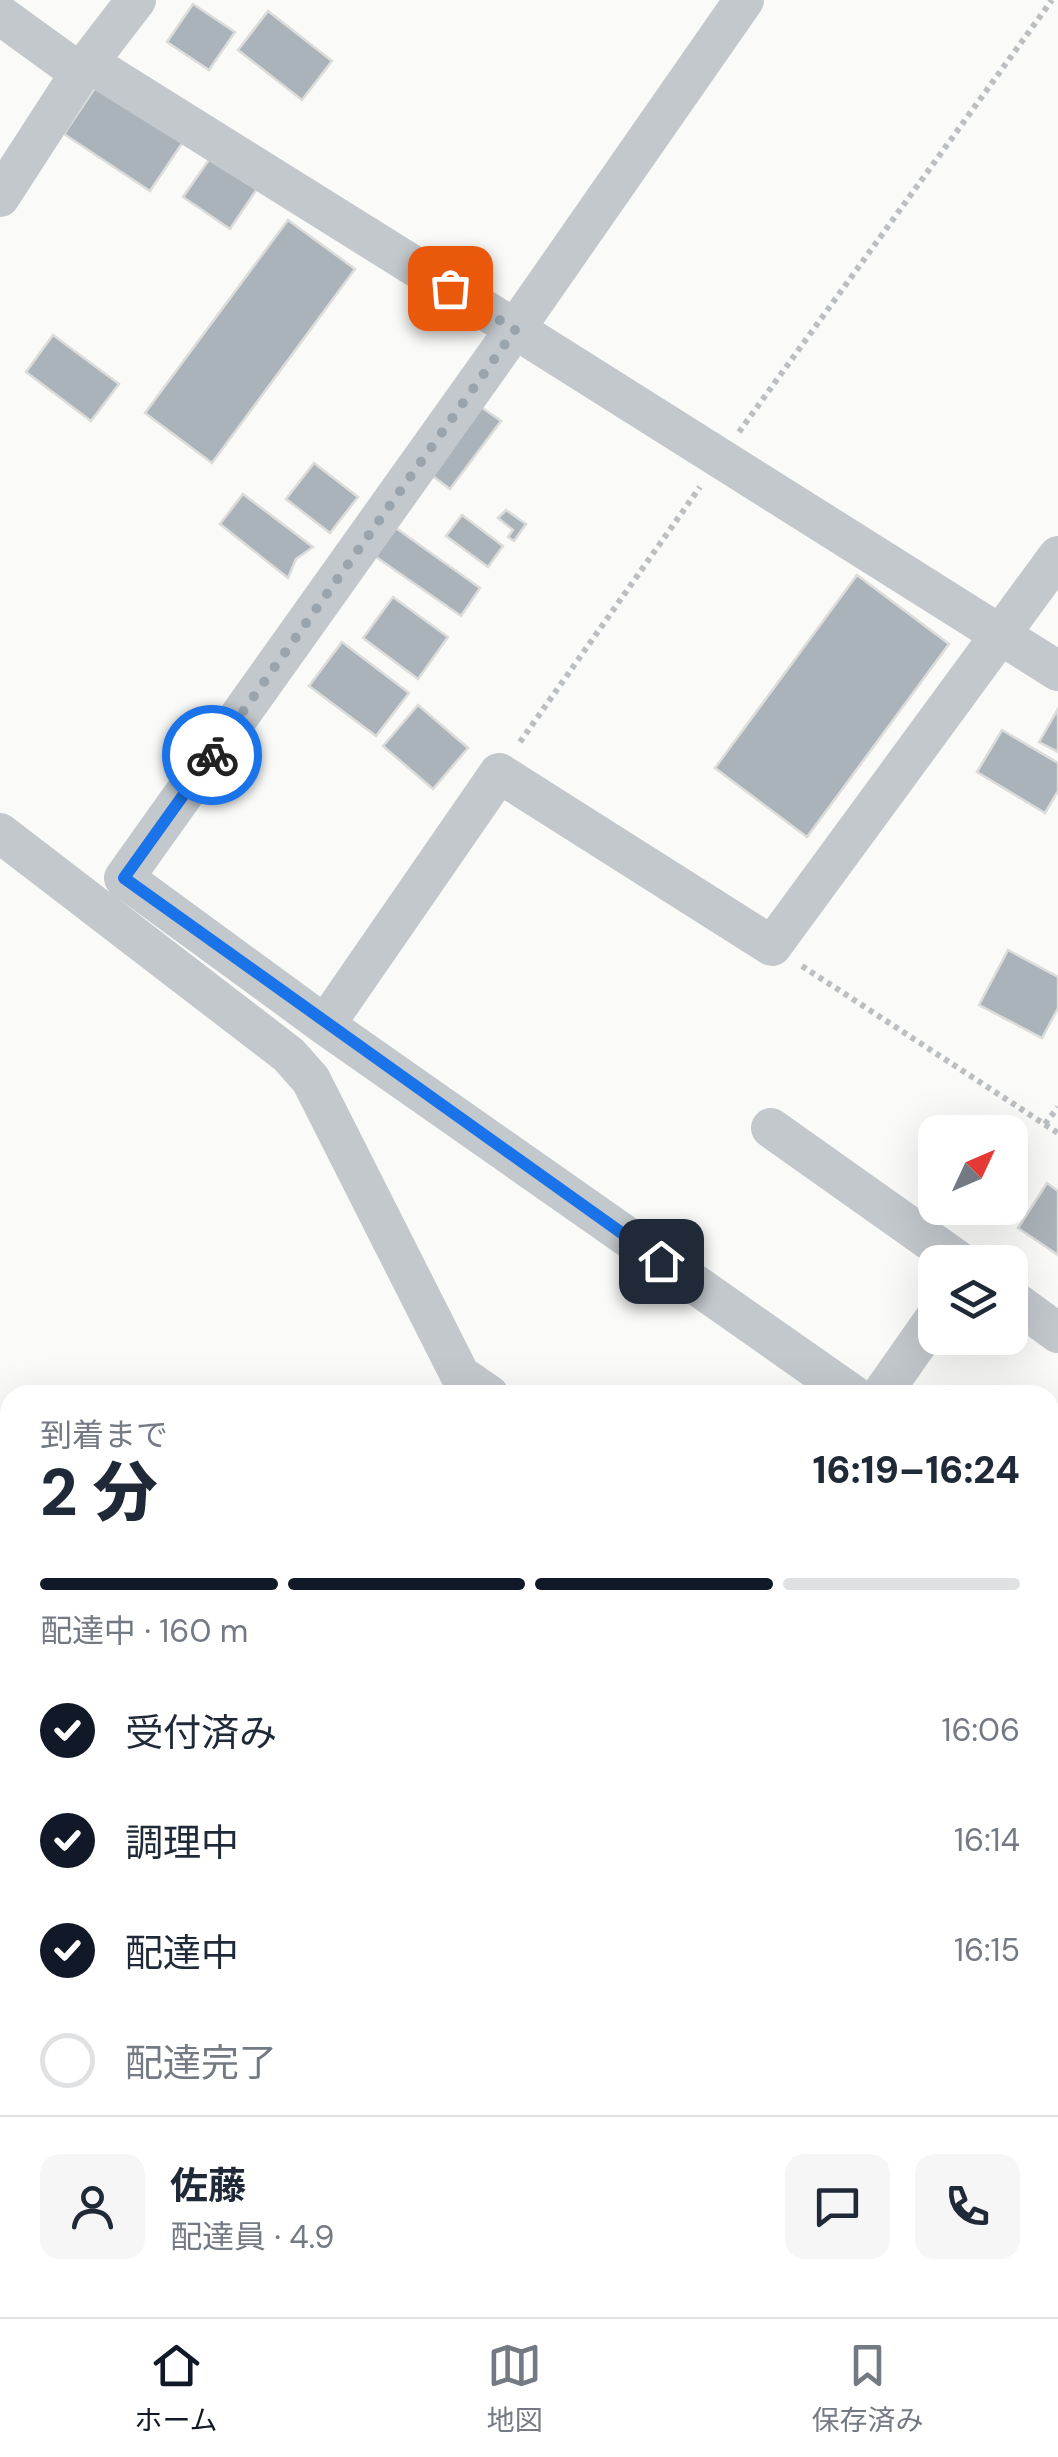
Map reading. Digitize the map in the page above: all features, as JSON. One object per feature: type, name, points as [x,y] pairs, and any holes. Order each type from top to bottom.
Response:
[{"type":"street","points":[[0,196],[85,68],[136,0]]},
{"type":"street","points":[[744,0],[515,330],[124,878],[325,1025],[839,1385]]},
{"type":"street","points":[[18,14],[85,68],[722,456],[1058,671]]},
{"type":"street","points":[[325,1025],[498,773],[772,946],[1058,556]]},
{"type":"street","points":[[0,833],[289,1055],[327,1108],[460,1375],[472,1385]]},
{"type":"street","points":[[771,1128],[936,1245]]},
{"type":"street","points":[[1028,1311],[1058,1333]]},
{"type":"street","points":[[887,1385],[918,1342]]},
{"type":"path","points":[[498,773],[1052,0]]},
{"type":"path","points":[[772,946],[1058,1133]]},
{"type":"path","points":[[1045,1124],[1058,1106]]},
{"type":"building","points":[[193,4],[235,32],[209,70],[167,42]]},
{"type":"building","points":[[268,11],[332,61],[302,100],[238,50]]},
{"type":"building","points":[[101,79],[187,136],[150,191],[64,134]]},
{"type":"building","points":[[213,154],[259,186],[230,229],[183,197]]},
{"type":"building","points":[[288,220],[355,269],[212,463],[145,413]]},
{"type":"building","points":[[53,335],[119,384],[91,421],[26,372]]},
{"type":"building","points":[[477,404],[501,421],[450,489],[426,471]]},
{"type":"building","points":[[314,463],[358,497],[330,533],[286,499]]},
{"type":"building","points":[[243,494],[313,547],[296,559],[288,578],[220,524]]},
{"type":"building","points":[[506,510],[526,524],[514,541],[508,537],[513,530],[498,518]]},
{"type":"building","points":[[462,515],[503,546],[488,567],[446,536]]},
{"type":"building","points":[[386,521],[480,588],[461,616],[366,550]]},
{"type":"building","points":[[857,575],[949,644],[807,837],[715,768]]},
{"type":"building","points":[[393,597],[448,637],[418,679],[363,638]]},
{"type":"building","points":[[342,642],[409,693],[376,736],[309,686]]},
{"type":"building","points":[[418,705],[468,748],[433,789],[383,746]]},
{"type":"building","points":[[1058,709],[1058,752],[1039,742]]},
{"type":"building","points":[[1002,730],[1058,763],[1058,791],[1045,813],[977,772]]},
{"type":"building","points":[[1008,950],[1058,977],[1058,1008],[1042,1038],[979,1005]]},
{"type":"building","points":[[1047,1183],[1058,1191],[1058,1255],[1018,1228],[1028,1225],[1028,1212]]},
{"type":"way so far","points":[[212,755],[515,330],[450,288]]},
{"type":"route","points":[[212,755],[124,878],[661,1261]]}]
